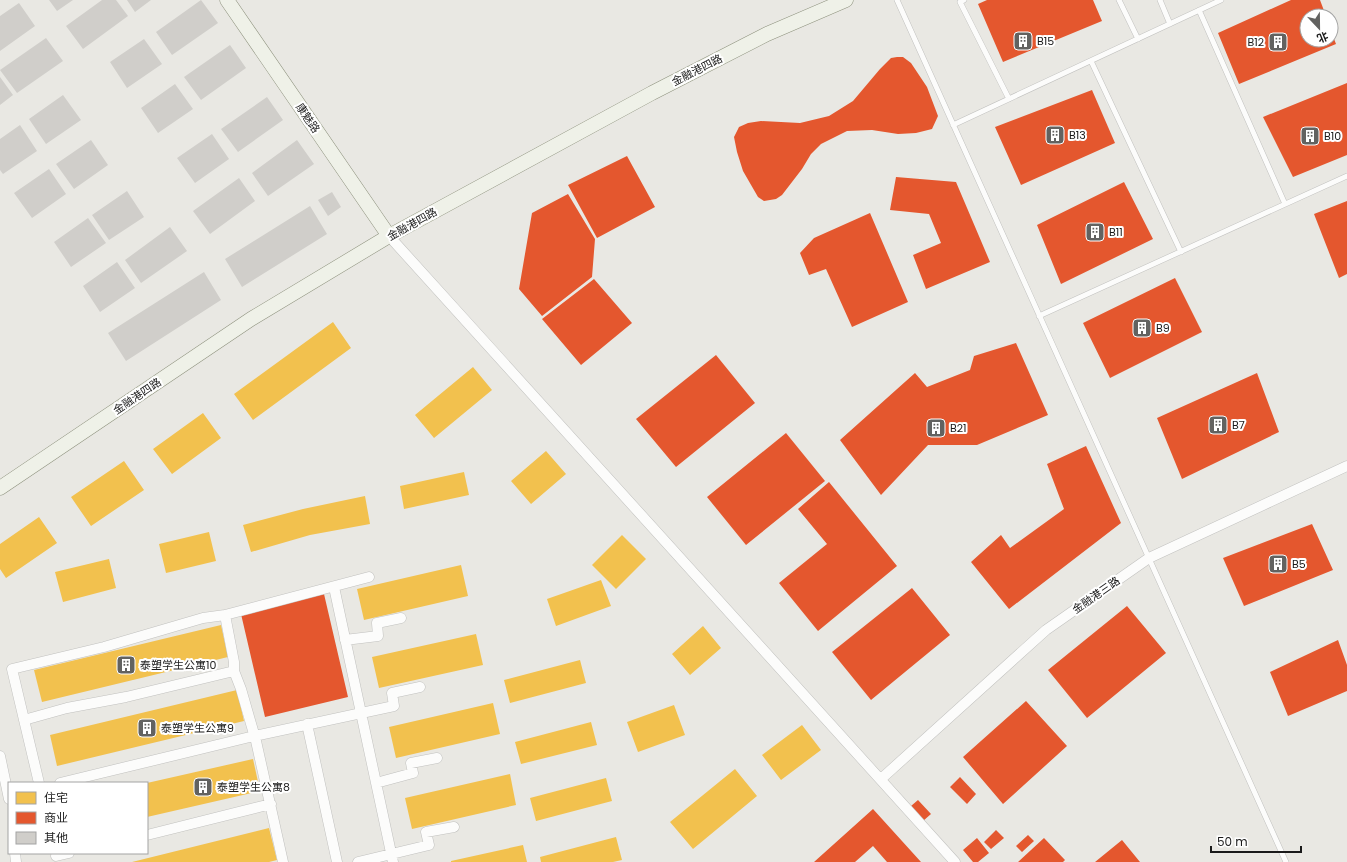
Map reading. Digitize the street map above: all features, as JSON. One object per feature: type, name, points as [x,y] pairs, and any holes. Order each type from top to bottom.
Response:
[{"type":"street","name":"康魅路","points":[[227,0],[389,236]]},
{"type":"street","name":"金融港四路","points":[[0,488],[251,319],[389,236],[652,93],[767,34],[846,0]]},
{"type":"street","points":[[389,236],[881,779],[954,862]]},
{"type":"street","name":"金融港三路","points":[[881,779],[1046,630],[1149,558],[1347,466]]},
{"type":"street","points":[[39,782],[12,669],[104,647],[203,618],[225,615],[369,577]]},
{"type":"street","points":[[334,586],[392,858]]},
{"type":"street","points":[[225,615],[234,662],[234,671],[241,689],[254,736],[271,804],[283,862]]},
{"type":"street","points":[[345,640],[378,636],[377,623],[401,618]]},
{"type":"street","points":[[24,720],[67,708],[126,697],[234,671]]},
{"type":"street","points":[[64,782],[254,736],[394,706],[392,693],[420,687]]},
{"type":"street","points":[[307,724],[338,862]]},
{"type":"street","points":[[0,756],[8,794]]},
{"type":"street","points":[[376,783],[413,773],[411,763],[437,758]]},
{"type":"street","points":[[148,835],[271,804]]},
{"type":"street","points":[[358,862],[392,858],[429,845],[426,832],[454,827]]},
{"type":"street","points":[[56,857],[66,854]]},
{"type":"lane","points":[[897,0],[1286,862]]},
{"type":"lane","points":[[964,0],[960,2],[1009,99]]},
{"type":"lane","points":[[1119,0],[1138,39]]},
{"type":"lane","points":[[1160,0],[1170,24]]},
{"type":"lane","points":[[953,125],[1221,0]]},
{"type":"lane","points":[[1199,10],[1285,204]]},
{"type":"lane","points":[[1091,61],[1180,252]]},
{"type":"lane","points":[[1039,316],[1347,176]]},
{"type":"building: 住宅","points":[[333,322],[351,348],[253,420],[234,394]]},
{"type":"building: 住宅","points":[[473,367],[492,390],[434,438],[415,415]]},
{"type":"building: 住宅","points":[[203,413],[221,438],[172,474],[153,449]]},
{"type":"building: 住宅","points":[[546,451],[566,474],[531,504],[511,481]]},
{"type":"building: 住宅","points":[[124,461],[144,490],[91,526],[71,497]]},
{"type":"building: 住宅","points":[[464,472],[469,495],[404,509],[400,486]]},
{"type":"building: 住宅","points":[[365,496],[370,524],[310,535],[251,552],[243,525],[303,509]]},
{"type":"building: 住宅","points":[[39,517],[57,543],[6,578],[0,569],[0,544]]},
{"type":"building: 住宅","points":[[209,532],[216,561],[166,573],[159,544]]},
{"type":"building: 住宅","points":[[622,535],[646,559],[616,589],[592,565]]},
{"type":"building: 住宅","points":[[109,559],[116,588],[63,602],[55,572]]},
{"type":"building: 住宅","points":[[461,565],[468,596],[364,620],[357,589]]},
{"type":"building: 住宅","points":[[601,580],[611,606],[556,626],[547,599]]},
{"type":"building: 住宅","name":"泰塑学生公寓10","points":[[221,625],[228,657],[42,702],[34,670]]},
{"type":"building: 住宅","points":[[703,626],[721,648],[690,675],[672,654]]},
{"type":"building: 住宅","points":[[476,634],[483,665],[379,688],[372,657]]},
{"type":"building: 住宅","points":[[580,660],[586,683],[510,703],[504,680]]},
{"type":"building: 住宅","name":"泰塑学生公寓9","points":[[237,690],[244,721],[57,766],[50,735]]},
{"type":"building: 住宅","points":[[493,703],[500,734],[396,758],[389,727]]},
{"type":"building: 住宅","points":[[674,705],[685,735],[638,752],[627,722]]},
{"type":"building: 住宅","points":[[591,722],[597,745],[521,764],[515,742]]},
{"type":"building: 住宅","points":[[802,725],[821,750],[781,780],[762,755]]},
{"type":"building: 住宅","name":"泰塑学生公寓8","points":[[253,759],[260,791],[148,817],[148,783]]},
{"type":"building: 住宅","points":[[735,769],[757,796],[693,849],[670,822]]},
{"type":"building: 住宅","points":[[510,774],[516,805],[412,829],[405,798]]},
{"type":"building: 住宅","points":[[606,778],[612,801],[536,821],[530,798]]},
{"type":"building: 住宅","points":[[269,828],[277,860],[269,862],[132,862]]},
{"type":"building: 住宅","points":[[616,837],[622,860],[613,862],[541,862],[540,857]]},
{"type":"building: 住宅","points":[[523,845],[527,862],[451,862],[451,861]]},
{"type":"building: 商业","name":"B15","points":[[987,0],[1093,0],[1102,21],[1003,62],[978,4]]},
{"type":"building: 商业","name":"B12","points":[[1291,0],[1320,0],[1323,8],[1299,8],[1299,48],[1326,48],[1239,84],[1218,33]]},
{"type":"building: 商业","points":[[903,57],[911,63],[927,87],[938,116],[932,129],[916,133],[898,134],[872,130],[847,131],[821,144],[811,154],[802,169],[782,195],[776,199],[764,201],[758,197],[743,171],[737,152],[734,137],[739,127],[748,123],[761,121],[800,123],[829,116],[853,101],[891,58]]},
{"type":"building: 商业","name":"B10","points":[[1347,83],[1347,155],[1293,177],[1263,117]]},
{"type":"building: 商业","name":"B13","points":[[1092,90],[1115,143],[1021,185],[995,127]]},
{"type":"building: 商业","points":[[627,156],[655,207],[597,238],[568,185]]},
{"type":"building: 商业","points":[[896,177],[956,182],[990,262],[926,289],[913,255],[941,243],[929,214],[890,210]]},
{"type":"building: 商业","name":"B11","points":[[1124,182],[1153,239],[1061,284],[1037,225]]},
{"type":"building: 商业","points":[[568,194],[595,239],[592,277],[542,316],[519,289],[532,213]]},
{"type":"building: 商业","points":[[1347,201],[1347,274],[1339,278],[1314,214]]},
{"type":"building: 商业","points":[[870,213],[908,302],[852,327],[826,269],[809,275],[800,253],[814,238]]},
{"type":"building: 商业","name":"B9","points":[[1175,278],[1202,332],[1110,378],[1083,323]]},
{"type":"building: 商业","points":[[594,279],[632,323],[581,365],[542,319]]},
{"type":"building: 商业","name":"B21","points":[[1016,343],[1048,415],[977,445],[928,445],[881,495],[840,440],[915,373],[927,387],[970,370],[974,356]]},
{"type":"building: 商业","points":[[716,355],[755,403],[676,467],[636,419]]},
{"type":"building: 商业","name":"B7","points":[[1257,373],[1279,432],[1182,479],[1157,418]]},
{"type":"building: 商业","points":[[786,433],[825,481],[746,545],[707,497]]},
{"type":"building: 商业","points":[[1086,446],[1121,523],[1009,609],[971,562],[1001,535],[1010,548],[1064,509],[1047,464]]},
{"type":"building: 商业","points":[[829,482],[897,566],[818,631],[779,583],[827,544],[798,509]]},
{"type":"building: 商业","name":"B5","points":[[1312,524],[1333,570],[1244,606],[1223,558]]},
{"type":"building: 商业","points":[[912,588],[950,635],[871,700],[832,652]]},
{"type":"building: 商业","points":[[324,594],[348,697],[265,717],[241,614]]},
{"type":"building: 商业","points":[[1127,606],[1166,653],[1087,718],[1048,670]]},
{"type":"building: 商业","points":[[1338,640],[1347,665],[1347,691],[1288,716],[1270,672]]},
{"type":"building: 商业","points":[[1026,701],[1067,746],[1003,804],[963,757]]},
{"type":"building: 商业","points":[[960,777],[976,794],[967,804],[950,787]]},
{"type":"building: 商业","points":[[918,800],[931,814],[923,821],[911,806]]},
{"type":"building: 商业","points":[[873,809],[921,862],[887,862],[873,846],[855,862],[814,862]]},
{"type":"building: 商业","points":[[996,830],[1004,838],[991,849],[984,842]]},
{"type":"building: 商业","points":[[1028,835],[1034,841],[1022,852],[1016,846]]},
{"type":"building: 商业","points":[[977,838],[989,853],[978,862],[973,862],[963,850]]},
{"type":"building: 商业","points":[[1044,838],[1065,860],[1063,862],[1018,862]]},
{"type":"building: 商业","points":[[1122,840],[1140,862],[1095,862]]},
{"type":"building: 其他","points":[[49,0],[73,0],[57,11]]},
{"type":"building: 其他","points":[[102,0],[116,0],[128,16],[83,49],[66,26]]},
{"type":"building: 其他","points":[[127,0],[151,0],[135,12]]},
{"type":"building: 其他","points":[[201,0],[218,23],[172,55],[156,32]]},
{"type":"building: 其他","points":[[19,3],[35,26],[0,51],[0,16]]},
{"type":"building: 其他","points":[[46,38],[63,61],[17,93],[0,70]]},
{"type":"building: 其他","points":[[144,39],[162,64],[127,88],[110,62]]},
{"type":"building: 其他","points":[[230,45],[246,68],[201,100],[184,77]]},
{"type":"building: 其他","points":[[0,77],[13,95],[0,105]]},
{"type":"building: 其他","points":[[175,84],[193,109],[158,133],[141,108]]},
{"type":"building: 其他","points":[[63,95],[81,120],[46,144],[29,119]]},
{"type":"building: 其他","points":[[267,97],[283,120],[238,152],[221,129]]},
{"type":"building: 其他","points":[[20,125],[37,151],[3,174],[0,170],[0,139]]},
{"type":"building: 其他","points":[[212,134],[229,159],[195,183],[177,158]]},
{"type":"building: 其他","points":[[91,140],[108,165],[74,189],[56,164]]},
{"type":"building: 其他","points":[[297,140],[314,164],[268,196],[252,173]]},
{"type":"building: 其他","points":[[49,169],[66,194],[32,218],[14,193]]},
{"type":"building: 其他","points":[[239,178],[255,201],[210,234],[193,211]]},
{"type":"building: 其他","points":[[127,191],[144,217],[109,240],[92,215]]},
{"type":"building: 其他","points":[[332,192],[341,207],[328,216],[318,200]]},
{"type":"building: 其他","points":[[310,206],[327,234],[242,287],[225,259]]},
{"type":"building: 其他","points":[[88,218],[106,243],[71,267],[54,242]]},
{"type":"building: 其他","points":[[170,227],[187,251],[141,283],[125,260]]},
{"type":"building: 其他","points":[[117,262],[135,288],[100,312],[83,286]]},
{"type":"building: 其他","points":[[204,272],[221,300],[126,361],[108,333]]},
{"type":"place","name":"B15","points":[[1023,41]]},
{"type":"place","name":"B12","points":[[1278,42]]},
{"type":"place","name":"B13","points":[[1055,135]]},
{"type":"place","name":"B10","points":[[1310,136]]},
{"type":"place","name":"B11","points":[[1095,232]]},
{"type":"place","name":"B9","points":[[1142,328]]},
{"type":"place","name":"B7","points":[[1218,425]]},
{"type":"place","name":"B21","points":[[936,428]]},
{"type":"place","name":"B5","points":[[1278,564]]},
{"type":"place","name":"泰塑学生公寓10","points":[[126,665]]},
{"type":"place","name":"泰塑学生公寓9","points":[[147,728]]},
{"type":"place","name":"泰塑学生公寓8","points":[[203,787]]}]
